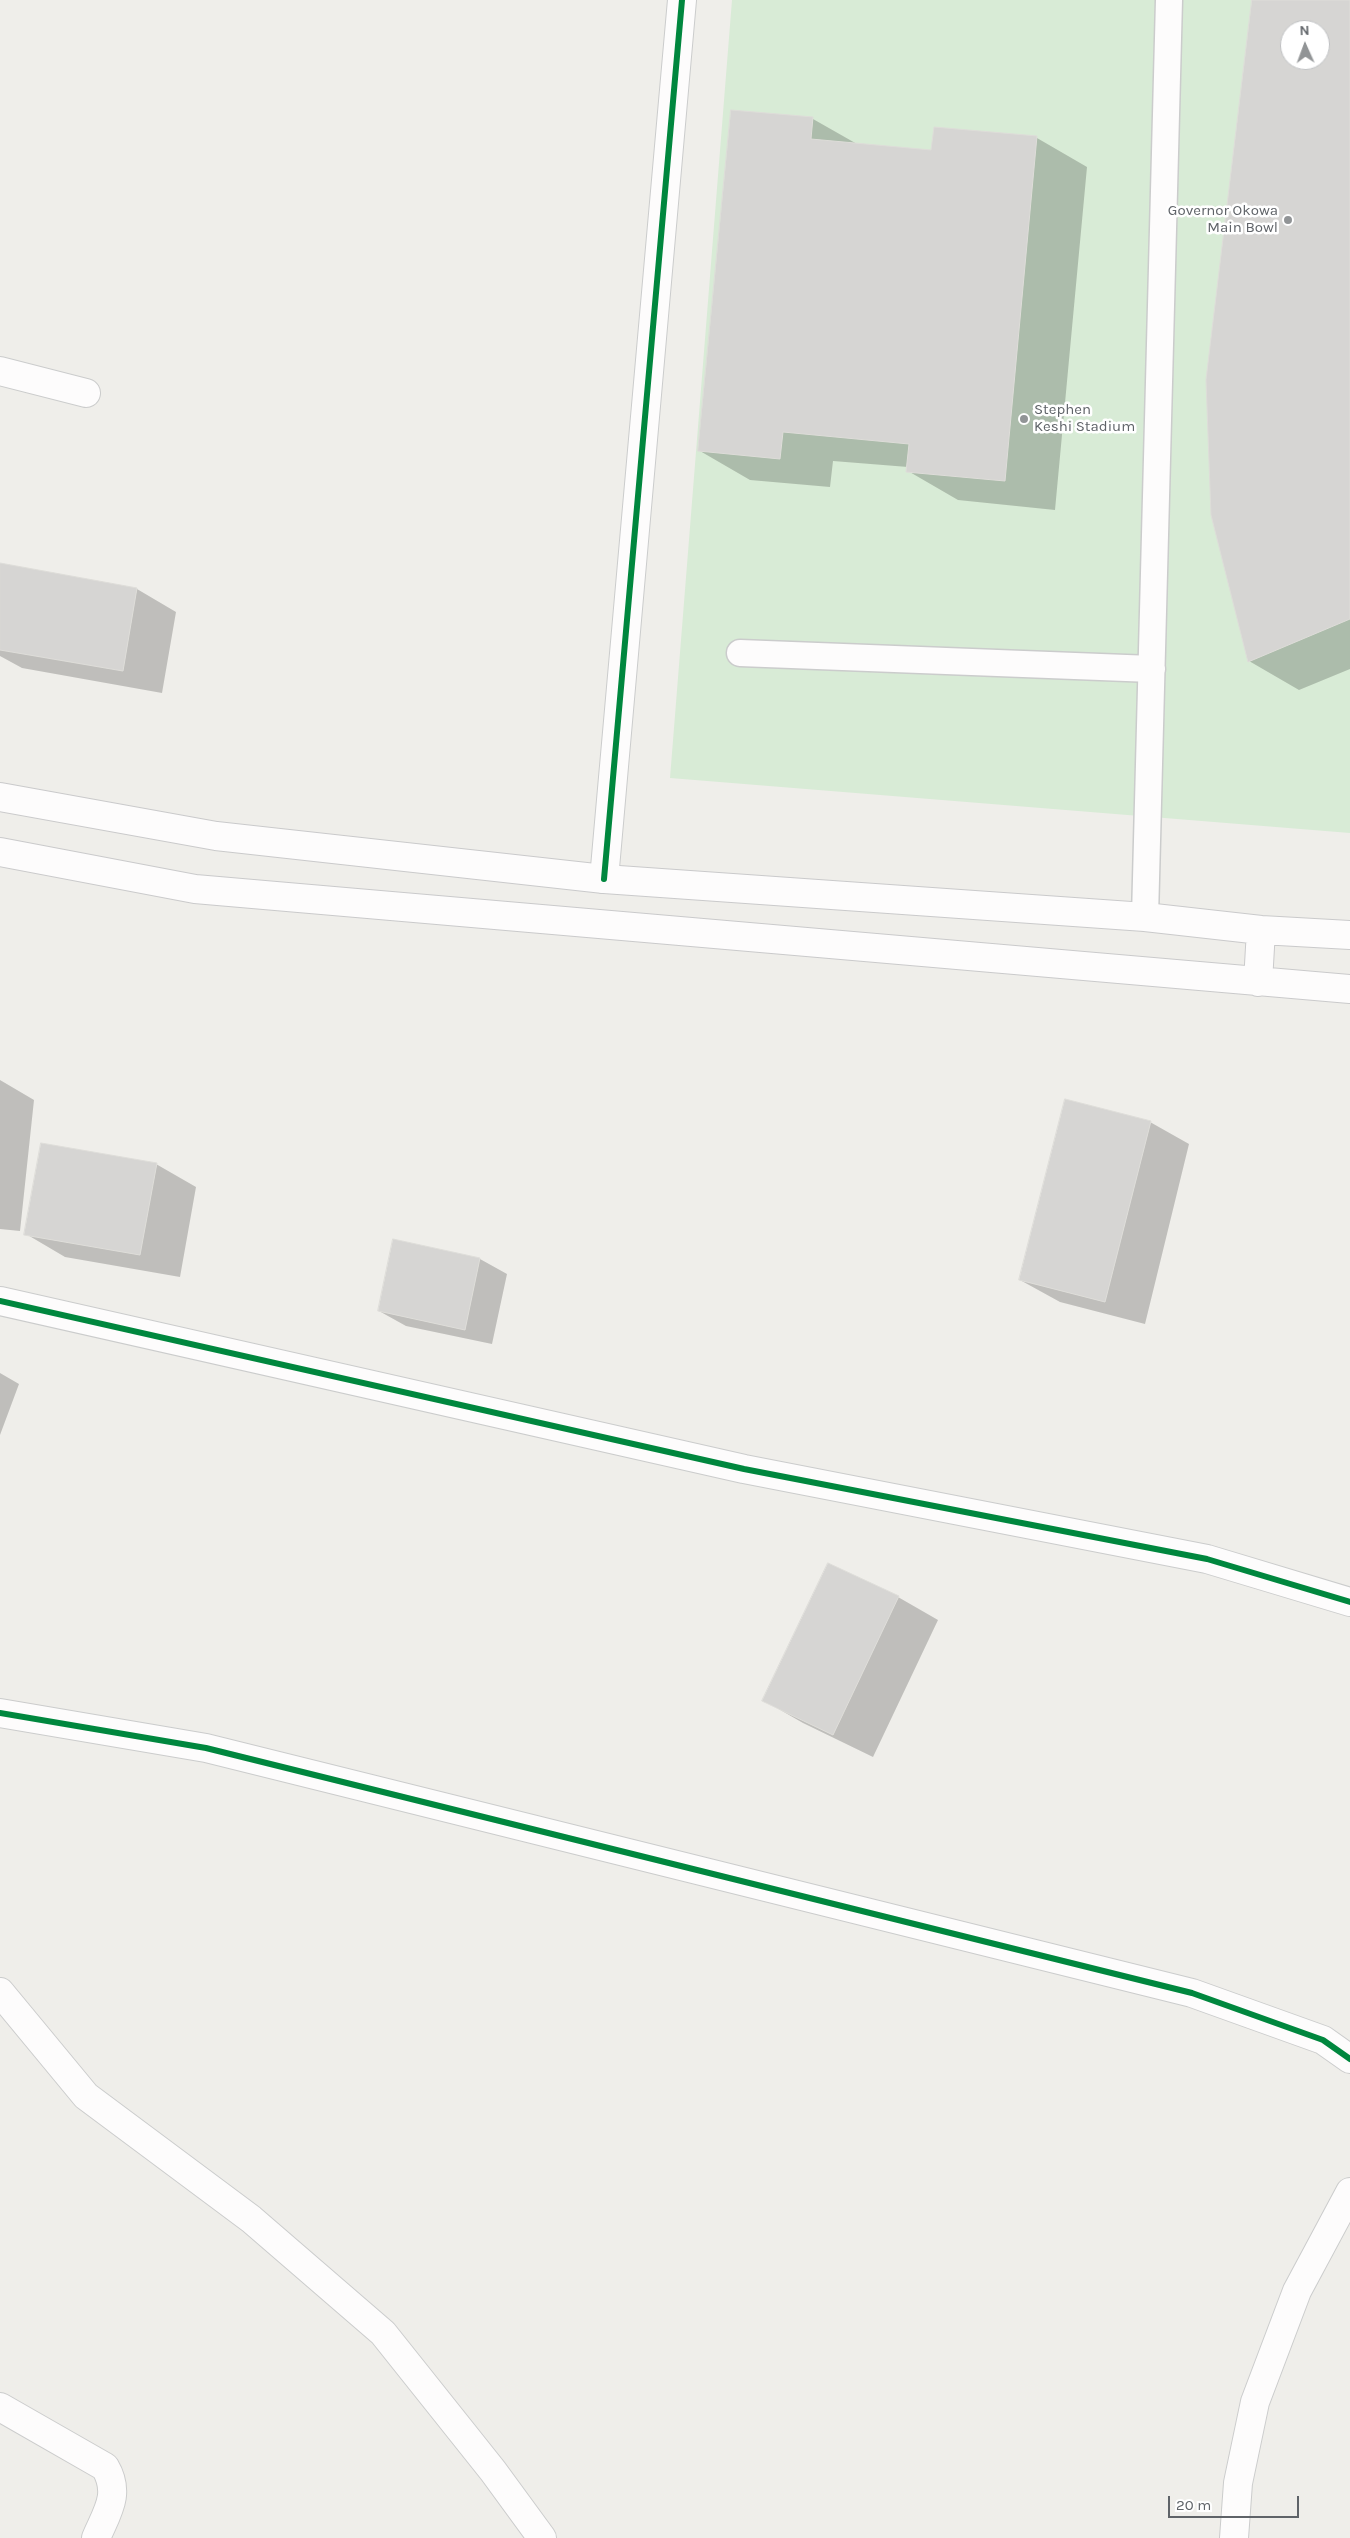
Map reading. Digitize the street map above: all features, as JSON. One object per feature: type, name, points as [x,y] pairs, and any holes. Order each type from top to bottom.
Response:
[{"type":"street","points":[[604,879],[682,0]]},
{"type":"street","points":[[0,371],[86,393]]},
{"type":"street","points":[[0,797],[216,836],[604,879],[1145,917],[1261,930],[1350,935]]},
{"type":"street","points":[[0,852],[195,889],[1350,989]]},
{"type":"street","points":[[1258,982],[1261,930]]},
{"type":"street","points":[[0,1301],[744,1469],[1207,1559],[1350,1602]]},
{"type":"street","points":[[0,1713],[206,1748],[1192,1993],[1323,2040],[1350,2060]]},
{"type":"street","points":[[0,1992],[86,2096],[251,2219],[383,2333],[493,2471],[542,2538]]},
{"type":"street","points":[[1234,2538],[1238,2483],[1255,2402],[1297,2291],[1350,2192]]},
{"type":"street","points":[[0,2406],[105,2467],[112,2478],[114,2494],[96,2538]]},
{"type":"lane","points":[[1145,917],[1169,0]]},
{"type":"lane","points":[[740,653],[1152,669]]},
{"type":"green space","name":"Stephen Keshi Stadium","points":[[732,0],[1350,0],[1350,833],[670,778]]},
{"type":"building","name":"Governor Okowa Main Bowl","points":[[1252,0],[1350,0],[1350,619],[1248,662],[1211,515],[1206,380]]},
{"type":"building","points":[[731,110],[813,117],[811,139],[931,150],[934,127],[1037,136],[1005,481],[906,472],[909,444],[783,432],[780,459],[698,451]]},
{"type":"building","points":[[0,563],[137,588],[123,671],[0,650]]},
{"type":"building","points":[[1065,1099],[1151,1121],[1105,1302],[1019,1280]]},
{"type":"building","points":[[41,1143],[157,1163],[140,1255],[24,1235]]},
{"type":"building","points":[[393,1239],[480,1258],[465,1330],[378,1311]]},
{"type":"building","points":[[828,1563],[899,1596],[833,1735],[762,1701]]},
{"type":"cycle path","points":[[604,879],[682,0]]},
{"type":"cycle path","points":[[0,1301],[744,1469],[1207,1559],[1350,1602]]},
{"type":"cycle path","points":[[0,1713],[206,1748],[1192,1993],[1323,2040],[1350,2059]]},
{"type":"place","name":"Governor Okowa Main Bowl","points":[[1288,220]]},
{"type":"place","name":"Stephen Keshi Stadium","points":[[1024,419]]}]
